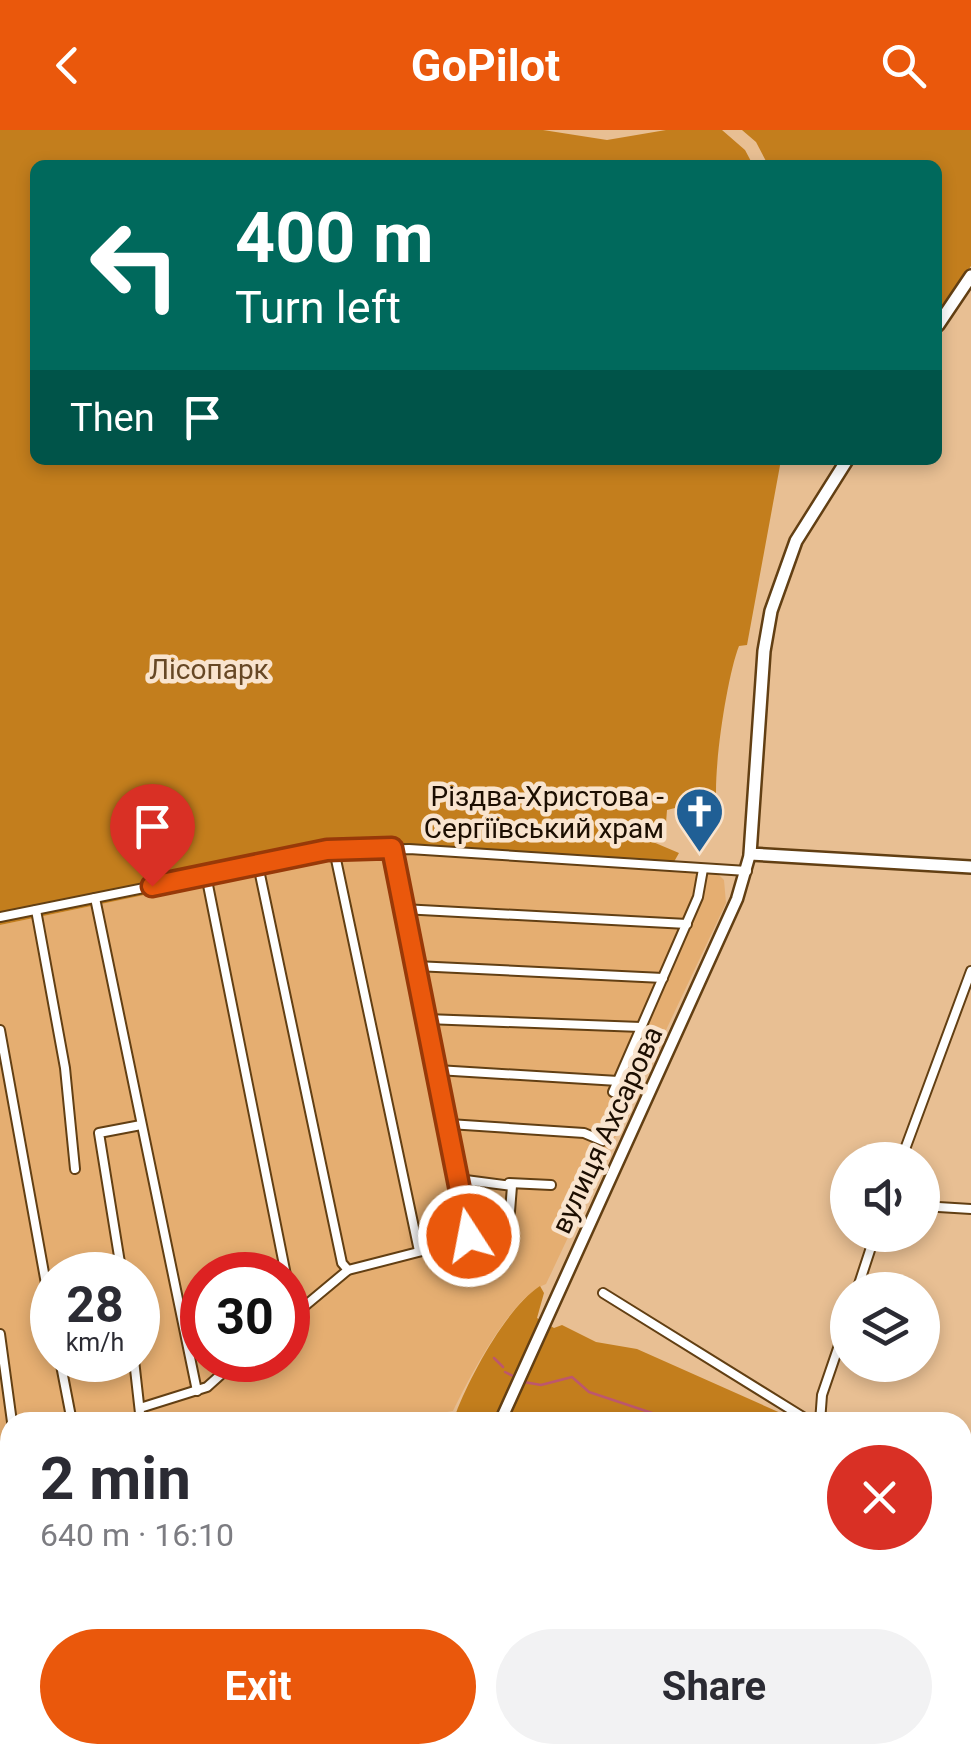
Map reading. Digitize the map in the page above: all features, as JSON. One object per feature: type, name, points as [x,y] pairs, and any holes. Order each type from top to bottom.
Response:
[{"type":"main road","points":[[942,320],[971,276]]},
{"type":"main road","points":[[844,465],[796,541],[771,612],[764,651],[750,854],[971,867]]},
{"type":"main road","name":"вулиця Ахсарова","points":[[504,1412],[747,872],[750,854]]},
{"type":"street","points":[[392,848],[469,1239],[478,1258],[508,1260],[513,1190],[509,1182]]},
{"type":"street","points":[[0,917],[334,850],[392,848],[747,872]]},
{"type":"street","points":[[334,850],[419,1252]]},
{"type":"street","points":[[258,864],[342,1263],[348,1270]]},
{"type":"street","points":[[614,1092],[687,924],[703,869]]},
{"type":"street","points":[[206,875],[282,1252]]},
{"type":"street","points":[[95,898],[197,1390]]},
{"type":"street","points":[[402,908],[687,924]]},
{"type":"street","points":[[36,910],[65,1068],[75,1169]]},
{"type":"street","points":[[415,966],[663,978]]},
{"type":"street","points":[[908,1142],[971,971]]},
{"type":"street","points":[[426,1018],[641,1027]]},
{"type":"street","points":[[0,1030],[40,1252]]},
{"type":"street","points":[[437,1070],[618,1081]]},
{"type":"street","points":[[449,1124],[584,1133],[603,1141]]},
{"type":"street","points":[[118,1252],[99,1133],[141,1125]]},
{"type":"street","points":[[458,1179],[551,1185]]},
{"type":"street","points":[[940,1207],[971,1209]]},
{"type":"street","points":[[310,1303],[348,1270],[469,1239]]},
{"type":"street","points":[[603,1293],[796,1412]]},
{"type":"street","points":[[0,1334],[11,1412]]},
{"type":"street","points":[[821,1412],[830,1372]]},
{"type":"street","points":[[64,1382],[70,1412]]},
{"type":"street","points":[[137,1382],[141,1412]]},
{"type":"street","points":[[140,1408],[215,1382]]},
{"type":"shaded area","points":[[396,851],[717,873],[724,880],[726,903],[546,1284],[533,1291],[506,1320],[453,1411],[0,1412],[0,925],[332,856]]},
{"type":"green space","name":"Лісопарк","points":[[0,130],[543,130],[607,140],[666,130],[722,130],[745,150],[750,160],[30,160],[30,465],[780,465],[747,645],[739,646],[725,702],[717,807],[704,816],[691,814],[687,805],[667,810],[666,823],[653,842],[679,853],[671,867],[396,851],[332,856],[0,925]]},
{"type":"green space","points":[[742,130],[971,130],[971,266],[942,309],[942,160],[765,160],[756,142]]},
{"type":"green space","points":[[540,1286],[544,1293],[537,1318],[554,1328],[562,1325],[596,1342],[637,1349],[779,1412],[456,1412],[480,1362],[527,1296]]},
{"type":"waterway","points":[[494,1358],[503,1367]]},
{"type":"waterway","points":[[505,1372],[517,1378]]},
{"type":"waterway","points":[[524,1382],[541,1385],[572,1377],[589,1392],[649,1412]]},
{"type":"place","name":"Різдва-Христова - Сергіївський храм","points":[[699,854]]},
{"type":"route","points":[[152,886],[327,850],[392,848],[469,1236]]}]
